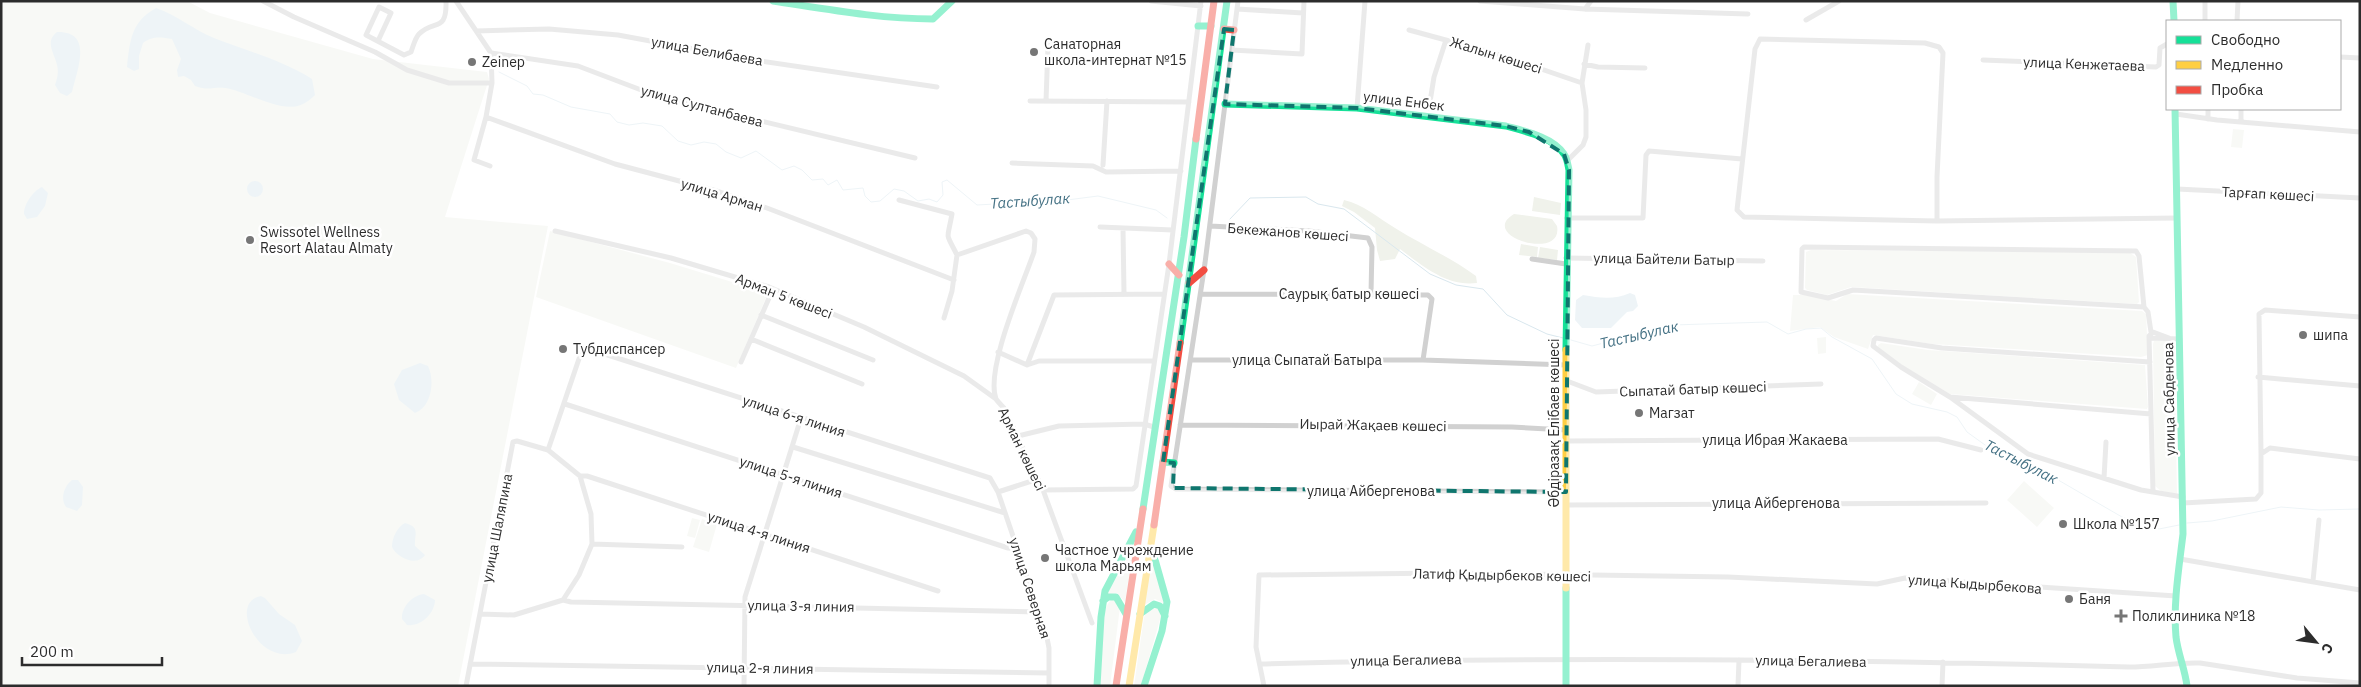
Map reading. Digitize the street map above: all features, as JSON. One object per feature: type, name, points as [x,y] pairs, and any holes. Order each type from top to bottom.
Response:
[{"type":"main road","points":[[773,1],[890,18],[916,19],[933,19],[952,1]]},
{"type":"main road","points":[[1116,686],[1151,444],[1160,402],[1179,275],[1214,1]]},
{"type":"main road","points":[[1129,686],[1166,445],[1227,1]]},
{"type":"main road","points":[[2174,1],[2174,20]]},
{"type":"main road","points":[[1198,26],[1210,26]]},
{"type":"main road","points":[[1224,29],[1234,30]]},
{"type":"main road","name":"улица Енбек","points":[[1225,104],[1357,108],[1515,128],[1550,142],[1564,154],[1567,161]]},
{"type":"main road","name":"улица Сабденова","points":[[2176,111],[2183,500],[2183,534],[2176,596],[2176,638],[2184,662],[2187,686]]},
{"type":"main road","name":"Әбдіразақ Елібаев көшесі","points":[[1566,686],[1568,660],[1566,261],[1569,170],[1567,161]]},
{"type":"main road","points":[[1169,264],[1179,275]]},
{"type":"main road","points":[[1189,283],[1204,270]]},
{"type":"main road","points":[[1151,444],[1166,445]]},
{"type":"main road","points":[[1163,462],[1174,463]]},
{"type":"main road","points":[[1097,686],[1103,601],[1108,584],[1141,521]]},
{"type":"main road","points":[[1144,686],[1165,616],[1167,600],[1154,562],[1151,542]]},
{"type":"main road","points":[[1103,601],[1108,597],[1116,597],[1122,604],[1126,614]]},
{"type":"main road","points":[[1140,614],[1153,604],[1160,605],[1165,616]]},
{"type":"street","points":[[263,1],[294,17],[375,52],[406,70],[449,83],[492,83]]},
{"type":"street","points":[[378,41],[391,13],[379,7],[366,34],[378,41],[404,55],[411,52],[419,34],[442,22],[446,15],[446,1]]},
{"type":"street","points":[[456,1],[490,53],[492,83],[487,117],[474,160],[490,166]]},
{"type":"street","points":[[1043,490],[1134,489],[1136,486],[1169,264],[1201,4],[1150,1]]},
{"type":"street","points":[[1174,463],[1201,294],[1238,1]]},
{"type":"street","points":[[1232,50],[1302,54],[1304,1]]},
{"type":"street","points":[[1357,108],[1365,1]]},
{"type":"street","points":[[1480,1],[1586,9],[1748,14]]},
{"type":"street","points":[[1586,9],[1591,1]]},
{"type":"street","points":[[1806,20],[1839,1]]},
{"type":"street","points":[[2205,1],[2205,20]]},
{"type":"street","points":[[2237,20],[2238,1]]},
{"type":"street","points":[[1237,9],[1303,13]]},
{"type":"street","name":"улица Белибаева","points":[[476,31],[549,29],[618,35],[753,60],[937,87]]},
{"type":"street","name":"Жалын көшесі","points":[[1409,30],[1497,54],[1582,83]]},
{"type":"street","points":[[1937,221],[1936,177],[1943,53],[1940,46],[1935,44],[1760,39],[1755,49],[1737,210],[1744,217],[1937,221],[2177,218]]},
{"type":"street","points":[[1429,108],[1434,77],[1446,40]]},
{"type":"street","points":[[1046,101],[1048,45]]},
{"type":"street","points":[[1567,161],[1583,145],[1586,137],[1586,110],[1582,83],[1588,45]]},
{"type":"street","name":"улица Кенжетаева","points":[[1982,60],[2156,67],[2159,65],[2160,48],[2166,45]]},
{"type":"street","name":"улица Султанбаева","points":[[490,53],[578,66],[657,96],[915,158]]},
{"type":"street","points":[[2341,57],[2360,58]]},
{"type":"street","points":[[1584,64],[1598,67],[1645,68]]},
{"type":"street","points":[[1030,101],[1189,102]]},
{"type":"street","points":[[1103,165],[1107,101]]},
{"type":"street","points":[[2208,110],[2208,119]]},
{"type":"street","points":[[2241,110],[2241,122]]},
{"type":"street","points":[[2176,111],[2208,119],[2360,132]]},
{"type":"street","name":"улица Арман","points":[[487,117],[616,164],[717,191],[767,208],[954,280]]},
{"type":"street","points":[[1567,218],[1644,218],[1646,155],[1649,151],[1742,159]]},
{"type":"street","points":[[1012,163],[1093,166],[1106,172],[1180,171]]},
{"type":"street","name":"Тарғап көшесі","points":[[2177,189],[2360,198]]},
{"type":"street","points":[[899,200],[952,214],[947,232],[948,241],[957,255],[954,280],[944,318]]},
{"type":"street","name":"Бекежанов көшесі","points":[[1210,226],[1309,231],[1368,238],[1372,247],[1370,294]]},
{"type":"street","points":[[1100,227],[1173,230]]},
{"type":"street","points":[[1124,228],[1124,293]]},
{"type":"street","name":"Арман 5 көшесі","points":[[555,231],[671,258],[773,289],[864,327],[956,372],[996,399]]},
{"type":"street","name":"Арман көшесі","points":[[957,255],[1026,231],[1031,233],[1035,239],[1034,252],[998,352],[996,399],[1018,436],[1043,490],[1092,623]]},
{"type":"street","points":[[2144,307],[1853,290],[1828,298],[1801,292],[1802,247],[2136,251],[2139,256],[2144,307],[2148,312],[2150,335],[2153,492]]},
{"type":"street","name":"улица Байтели Батыр","points":[[1532,259],[1566,261],[1763,261]]},
{"type":"street","points":[[741,362],[773,289]]},
{"type":"street","points":[[1027,365],[1054,295],[1164,294]]},
{"type":"street","name":"Саурық батыр көшесі","points":[[1201,294],[1431,296],[1423,360]]},
{"type":"street","points":[[2150,362],[1942,348],[1876,338],[1873,346],[1950,397],[2028,454],[2183,500],[2259,497],[2261,493],[2258,376],[2259,314],[2265,310],[2360,317]]},
{"type":"street","points":[[762,315],[873,360]]},
{"type":"street","points":[[2150,335],[2180,339]]},
{"type":"street","points":[[751,339],[862,384]]},
{"type":"street","name":"улица 6-я линия","points":[[565,404],[583,347],[990,478],[998,492]]},
{"type":"street","points":[[998,352],[1027,365],[1039,361],[1154,361]]},
{"type":"street","name":"улица Сыпатай Батыра","points":[[1191,360],[1423,360],[1567,365]]},
{"type":"street","points":[[2258,376],[2360,386]]},
{"type":"street","name":"Сыпатай батыр көшесі","points":[[1567,381],[1596,392],[1821,384]]},
{"type":"street","points":[[1950,397],[2151,414]]},
{"type":"street","points":[[480,614],[514,615],[563,600],[579,575],[592,544],[591,514],[580,476],[548,450],[565,404]]},
{"type":"street","name":"улица 5-я линия","points":[[565,404],[1008,548],[1017,549]]},
{"type":"street","points":[[744,686],[745,597],[802,418]]},
{"type":"street","points":[[1018,436],[1058,426],[1144,424],[1154,427]]},
{"type":"street","name":"Иырай Жақаев көшесі","points":[[1180,425],[1512,427],[1566,430]]},
{"type":"street","name":"улица Ибрая Жакаева","points":[[1567,442],[1938,439],[1981,450]]},
{"type":"street","name":"улица Шаляпина","points":[[466,686],[513,442],[517,441],[548,450]]},
{"type":"street","points":[[2104,478],[2106,442]]},
{"type":"street","points":[[793,447],[1005,513]]},
{"type":"street","points":[[2261,454],[2270,448],[2275,448],[2360,459]]},
{"type":"street","points":[[1141,458],[1149,460]]},
{"type":"street","name":"улица Айбергенова","points":[[1174,463],[1171,486],[1175,489],[1566,492]]},
{"type":"street","name":"улица 4-я линия","points":[[580,476],[587,476],[938,591]]},
{"type":"street","points":[[998,492],[1038,479]]},
{"type":"street","name":"улица Северная","points":[[998,492],[1048,640],[1049,686]]},
{"type":"street","name":"улица Айбергенова","points":[[1566,505],[1986,503]]},
{"type":"street","points":[[2313,581],[2319,520]]},
{"type":"street","points":[[592,544],[682,547]]},
{"type":"street","points":[[2180,559],[2360,590]]},
{"type":"street","name":"Латиф Қыдырбеков көшесі","points":[[1260,664],[1256,647],[1258,575],[1446,573],[1745,578]]},
{"type":"street","name":"улица Кыдырбекова","points":[[1745,578],[1877,584],[1905,578],[2176,596]]},
{"type":"street","name":"улица 3-я линия","points":[[563,600],[571,602],[745,604],[1039,612]]},
{"type":"street","name":"улица Бегалиева","points":[[1260,664],[1452,658],[1943,662],[2129,668],[2157,667],[2184,662],[2297,678],[2360,683]]},
{"type":"street","points":[[1738,686],[1739,660]]},
{"type":"street","points":[[1942,686],[1943,662]]},
{"type":"street","name":"улица 2-я линия","points":[[470,664],[1049,673]]},
{"type":"street","points":[[1260,664],[1264,686]]},
{"type":"highlighted area","points":[[1224,29],[1234,30],[1225,104],[1357,108],[1506,126],[1529,132],[1564,154],[1569,170],[1566,492],[1173,488],[1174,463],[1163,462]]},
{"type":"shaded area","points":[[1,1],[187,1],[210,13],[373,59],[487,72],[489,79],[445,217],[548,226],[458,686],[1,686]]},
{"type":"shaded area","points":[[156,8],[214,38],[277,61],[301,72],[312,79],[315,95],[303,104],[295,107],[285,107],[234,90],[195,86],[191,80],[184,76],[178,77],[177,70],[181,59],[172,39],[168,38],[153,38],[143,43],[139,56],[139,69],[134,71],[127,67],[133,33],[141,19]]},
{"type":"shaded area","points":[[57,32],[68,33],[76,38],[79,45],[80,53],[77,73],[72,92],[67,96],[60,93],[55,85],[58,68],[51,48],[51,40]]},
{"type":"shaded area","points":[[2233,129],[2244,130],[2242,148],[2231,147]]},
{"type":"shaded area","points":[[255,181],[261,183],[263,189],[261,195],[255,197],[249,195],[247,189],[249,183]]},
{"type":"shaded area","points":[[42,187],[48,193],[45,206],[37,217],[27,219],[24,210],[27,202]]},
{"type":"shaded area","points":[[1534,197],[1561,203],[1560,215],[1532,211]]},
{"type":"shaded area","points":[[1344,200],[1364,208],[1456,263],[1476,276],[1477,283],[1456,282],[1436,274],[1400,249],[1395,259],[1380,261],[1375,228],[1354,212],[1342,206]]},
{"type":"shaded area","points":[[1514,214],[1552,219],[1557,226],[1556,237],[1548,242],[1537,244],[1524,242],[1513,237],[1506,230],[1506,222]]},
{"type":"shaded area","points":[[550,231],[670,263],[768,293],[736,368],[536,297]]},
{"type":"shaded area","points":[[1521,244],[1538,247],[1537,257],[1519,255]]},
{"type":"shaded area","points":[[1540,247],[1558,250],[1557,260],[1538,258]]},
{"type":"shaded area","points":[[1811,250],[2129,252],[2136,257],[2139,302],[2137,304],[1851,287],[1827,295],[1805,288],[1806,252]]},
{"type":"shaded area","points":[[1630,293],[1635,295],[1638,306],[1633,311],[1627,312],[1611,328],[1582,328],[1575,320],[1576,300],[1583,295],[1607,298]]},
{"type":"shaded area","points":[[1847,294],[2142,311],[2146,314],[2148,355],[2141,357],[1932,344],[1873,335],[1868,349],[1834,337],[1820,327],[1790,331],[1793,295],[1805,295],[1836,301]]},
{"type":"shaded area","points":[[1826,337],[1826,353],[1818,354],[1817,338]]},
{"type":"shaded area","points":[[2154,341],[2174,341],[2177,494],[2161,491],[2155,486],[2153,344]]},
{"type":"shaded area","points":[[1881,343],[1928,350],[2145,365],[2148,407],[2147,409],[1950,394],[1902,365],[1878,347]]},
{"type":"shaded area","points":[[420,363],[428,366],[431,378],[431,392],[425,405],[415,413],[399,400],[394,384],[402,370]]},
{"type":"shaded area","points":[[1919,382],[1937,394],[1931,405],[1912,394]]},
{"type":"shaded area","points":[[72,480],[78,480],[83,487],[82,505],[77,511],[66,507],[63,500],[65,489]]},
{"type":"shaded area","points":[[2024,481],[2054,508],[2037,527],[2007,500]]},
{"type":"shaded area","points":[[692,518],[700,520],[695,538],[687,536]]},
{"type":"shaded area","points":[[702,519],[717,524],[709,552],[693,547]]},
{"type":"shaded area","points":[[405,523],[415,529],[415,546],[425,555],[421,559],[407,560],[398,555],[392,547],[396,533]]},
{"type":"shaded area","points":[[1133,549],[1125,602],[1117,593],[1106,595]]},
{"type":"shaded area","points":[[1151,563],[1163,591],[1165,604],[1155,599],[1144,605]]},
{"type":"shaded area","points":[[424,594],[435,600],[433,610],[417,624],[407,625],[402,619],[403,610],[408,602]]},
{"type":"shaded area","points":[[261,596],[279,614],[295,625],[302,641],[296,652],[282,654],[270,650],[252,632],[247,609],[251,600]]},
{"type":"shaded area","points":[[1111,600],[1115,600],[1120,607],[1110,686],[1100,686],[1102,627],[1107,607]]},
{"type":"shaded area","points":[[1150,607],[1158,607],[1161,616],[1141,686],[1134,686],[1144,617]]},
{"type":"waterway","name":"Тастыбулак","points":[[499,72],[527,86],[533,94],[543,95],[571,107],[610,114],[617,122],[629,125],[643,123],[662,126],[678,141],[691,145],[704,142],[716,144],[726,152],[741,158],[756,151],[782,170],[794,166],[802,170],[812,180],[823,179],[828,185],[837,180],[843,190],[863,188],[865,196],[871,202],[880,201],[894,189],[904,191],[918,201],[929,199],[937,202],[943,195],[942,182],[947,180],[977,205],[1067,200],[1098,196],[1156,210],[1167,218]]},
{"type":"waterway","name":"Тастыбулак","points":[[1230,219],[1250,198],[1306,197],[1318,204],[1344,209],[1430,274],[1456,285],[1483,289],[1507,315],[1547,334],[1563,338]]},
{"type":"waterway","name":"Тастыбулак","points":[[1571,340],[1592,346],[1673,325],[1767,322],[1788,334],[1806,329],[1821,328],[1832,337],[1872,359],[1896,394],[1912,404],[1947,412],[1957,417],[1967,432],[1992,450],[2053,477],[2122,517],[2159,529],[2179,525]]},
{"type":"waterway","name":"Тастыбулак","points":[[2187,523],[2212,521],[2281,507],[2319,510],[2360,509]]},
{"type":"traffic: fast","points":[[773,1],[913,19],[933,19],[952,1]]},
{"type":"traffic: fast","points":[[1180,343],[1227,1]]},
{"type":"traffic: fast","points":[[2173,1],[2174,20]]},
{"type":"traffic: fast","points":[[1198,26],[1211,26]]},
{"type":"traffic: fast","points":[[1225,104],[1357,108],[1506,126],[1553,143],[1565,156],[1569,170],[1566,350]]},
{"type":"traffic: fast","points":[[2175,110],[2183,534],[2175,624],[2177,643],[2187,686]]},
{"type":"traffic: fast","points":[[1143,509],[1184,237],[1196,139]]},
{"type":"traffic: fast","points":[[1163,462],[1174,463]]},
{"type":"traffic: fast","points":[[1097,686],[1101,617],[1105,591],[1136,532]]},
{"type":"traffic: fast","points":[[1144,686],[1162,631],[1167,602],[1152,549]]},
{"type":"traffic: fast","points":[[1566,588],[1566,686]]},
{"type":"traffic: fast","points":[[1103,601],[1108,597],[1116,597],[1126,614]]},
{"type":"traffic: fast","points":[[1140,614],[1154,604],[1160,606],[1165,616]]},
{"type":"traffic: slow","points":[[1566,350],[1566,588]]},
{"type":"traffic: slow","points":[[1129,686],[1154,525]]},
{"type":"traffic: jam","points":[[1196,139],[1214,1]]},
{"type":"traffic: jam","points":[[1224,29],[1234,30]]},
{"type":"traffic: jam","points":[[1169,264],[1179,275]]},
{"type":"traffic: jam","points":[[1189,283],[1204,270]]},
{"type":"traffic: jam","points":[[1154,525],[1180,343]]},
{"type":"traffic: jam","points":[[1116,686],[1143,509]]},
{"type":"place","name":"Санаторная школа-интернат №15","points":[[1034,52]]},
{"type":"place","name":"Zeinep","points":[[472,62]]},
{"type":"place","name":"Swissotel Wellness Resort Alatau Almaty","points":[[250,240]]},
{"type":"place","name":"шипа","points":[[2303,335]]},
{"type":"place","name":"Тубдиспансер","points":[[563,349]]},
{"type":"place","name":"Магзат","points":[[1639,413]]},
{"type":"place","name":"Школа №157","points":[[2063,524]]},
{"type":"place","name":"Частное учреждение школа Марьям","points":[[1045,558]]},
{"type":"place","name":"Баня","points":[[2069,599]]},
{"type":"place","name":"Поликлиника №18","points":[[2121,616]]}]
